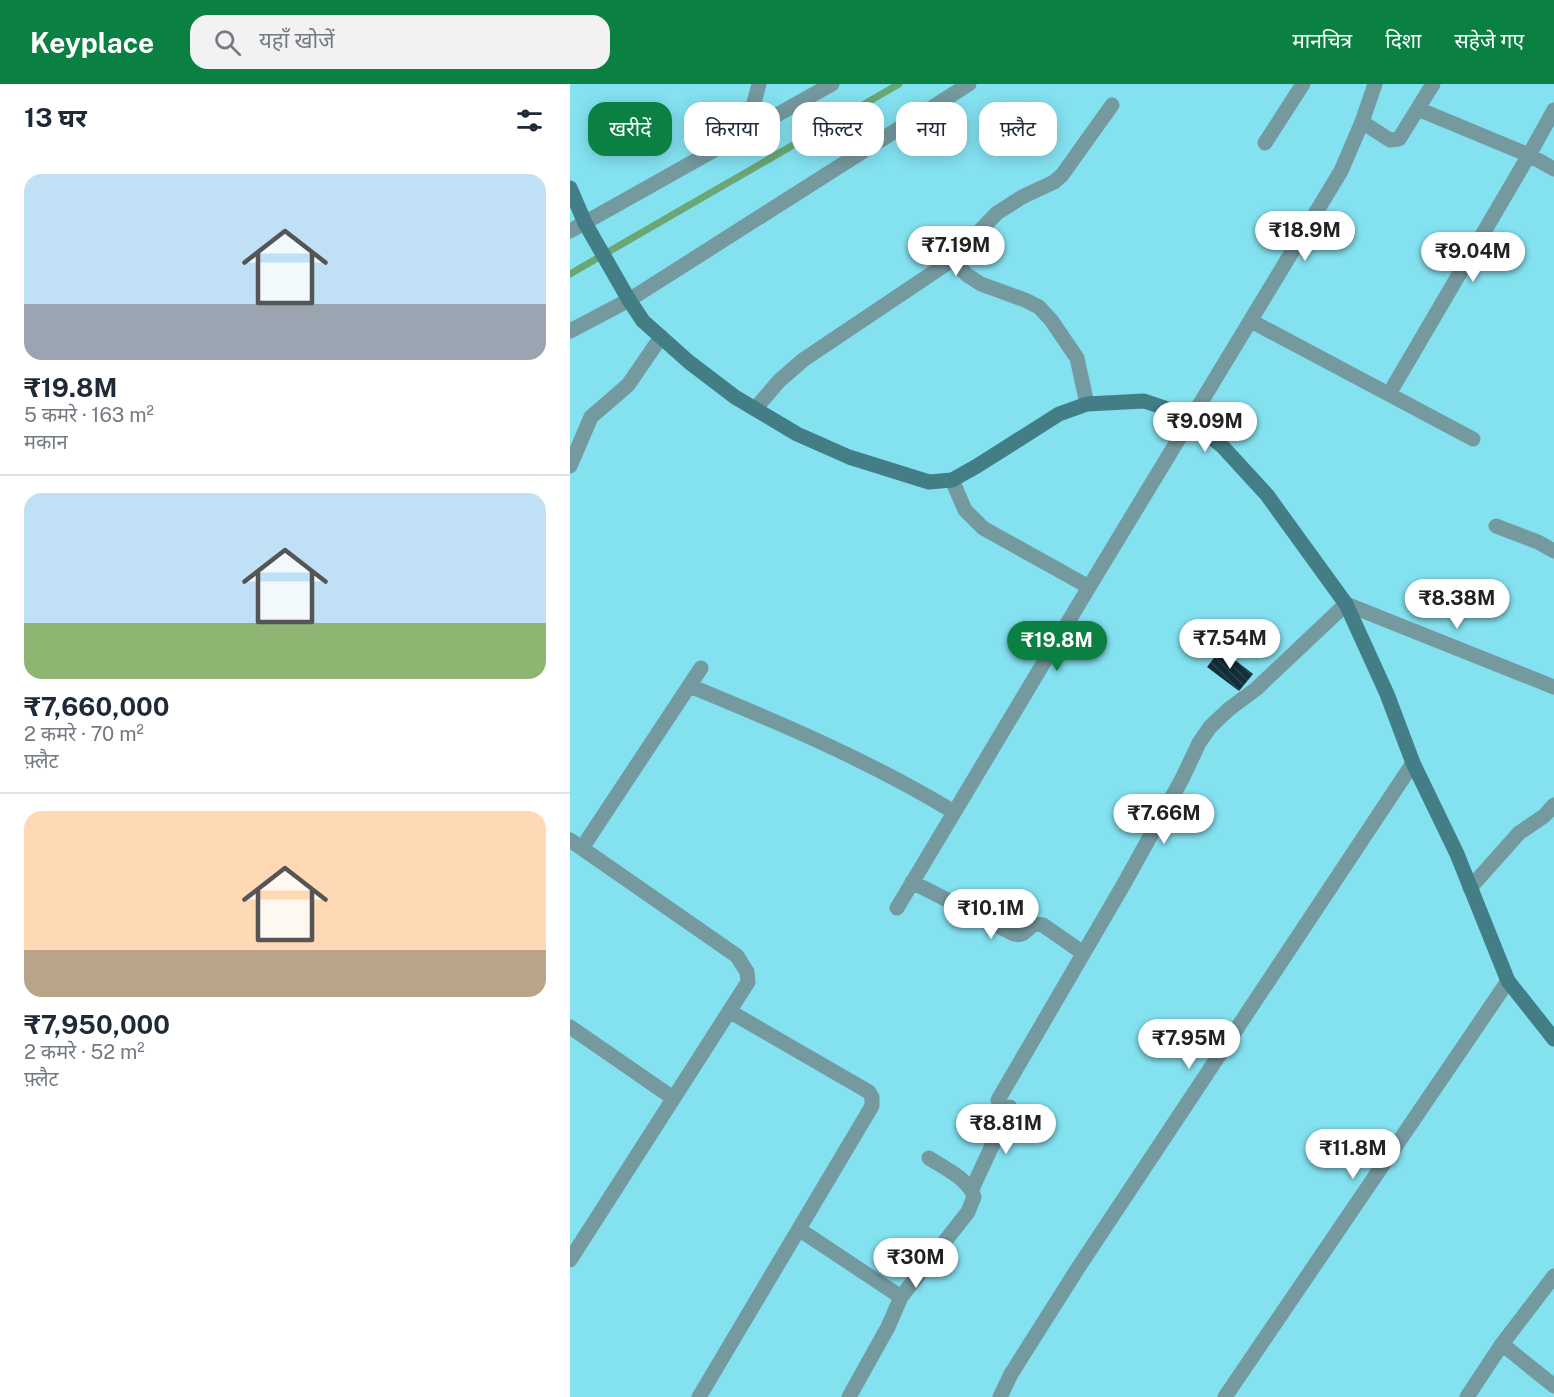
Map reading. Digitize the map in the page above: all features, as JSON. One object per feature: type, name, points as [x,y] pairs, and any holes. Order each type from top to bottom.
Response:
[{"type":"street","points":[[754,102],[759,84]]},
{"type":"street","points":[[780,114],[832,84]]},
{"type":"street","points":[[570,331],[969,84]]},
{"type":"street","points":[[1265,143],[1303,84]]},
{"type":"street","points":[[897,908],[1341,171],[1375,84]]},
{"type":"street","points":[[1362,122],[1395,141],[1402,136],[1433,84]]},
{"type":"street","points":[[755,409],[779,381],[803,360],[952,260],[997,213],[1022,197],[1054,182],[1062,175],[1112,105]]},
{"type":"street","points":[[1418,109],[1529,155],[1554,169]]},
{"type":"street","points":[[1389,394],[1554,110]]},
{"type":"street","points":[[570,231],[588,228],[708,156]]},
{"type":"street","points":[[570,188],[588,228],[643,321],[689,362],[735,397],[796,434],[849,457],[929,482],[952,480],[1059,414],[1086,404],[1144,401],[1171,410],[1190,420],[1223,447],[1267,495],[1346,604],[1387,694],[1413,763],[1457,854],[1508,981],[1554,1039]]},
{"type":"street","points":[[952,260],[967,275],[981,284],[1025,300],[1039,308],[1051,320],[1077,358],[1086,404]]},
{"type":"street","points":[[1251,321],[1473,439]]},
{"type":"street","points":[[570,466],[591,417],[628,385],[661,337]]},
{"type":"street","points":[[952,480],[965,510],[983,528],[1089,587]]},
{"type":"street","points":[[1496,526],[1538,542],[1554,551]]},
{"type":"street","points":[[1346,604],[1554,687]]},
{"type":"street","points":[[849,1397],[902,1297],[968,1212],[974,1197],[972,1189],[1004,1104],[1083,953],[1176,789],[1199,743],[1210,727],[1229,709],[1256,689],[1346,604]]},
{"type":"street","points":[[570,1260],[748,982],[747,972],[737,956],[576,844],[701,668]]},
{"type":"street","points":[[690,686],[835,747],[907,783],[954,812]]},
{"type":"street","points":[[1000,1397],[1011,1374],[1077,1268],[1413,763]]},
{"type":"street","points":[[1470,888],[1519,833],[1532,825],[1554,805]]},
{"type":"street","points":[[912,882],[1014,934],[1023,934],[1034,924],[1043,925],[1083,953]]},
{"type":"street","points":[[1225,1397],[1508,981]]},
{"type":"street","points":[[699,1397],[872,1106],[872,1097],[869,1092],[729,1011]]},
{"type":"street","points":[[570,1027],[673,1098]]},
{"type":"street","points":[[928,1158],[972,1189]]},
{"type":"street","points":[[800,1230],[902,1297]]},
{"type":"street","points":[[1467,1397],[1502,1344],[1554,1276]]},
{"type":"street","points":[[1502,1344],[1554,1386]]},
{"type":"building","points":[[1221,649],[1253,674],[1239,691],[1207,667]]},
{"type":"waterway","points":[[570,274],[899,84]]}]
